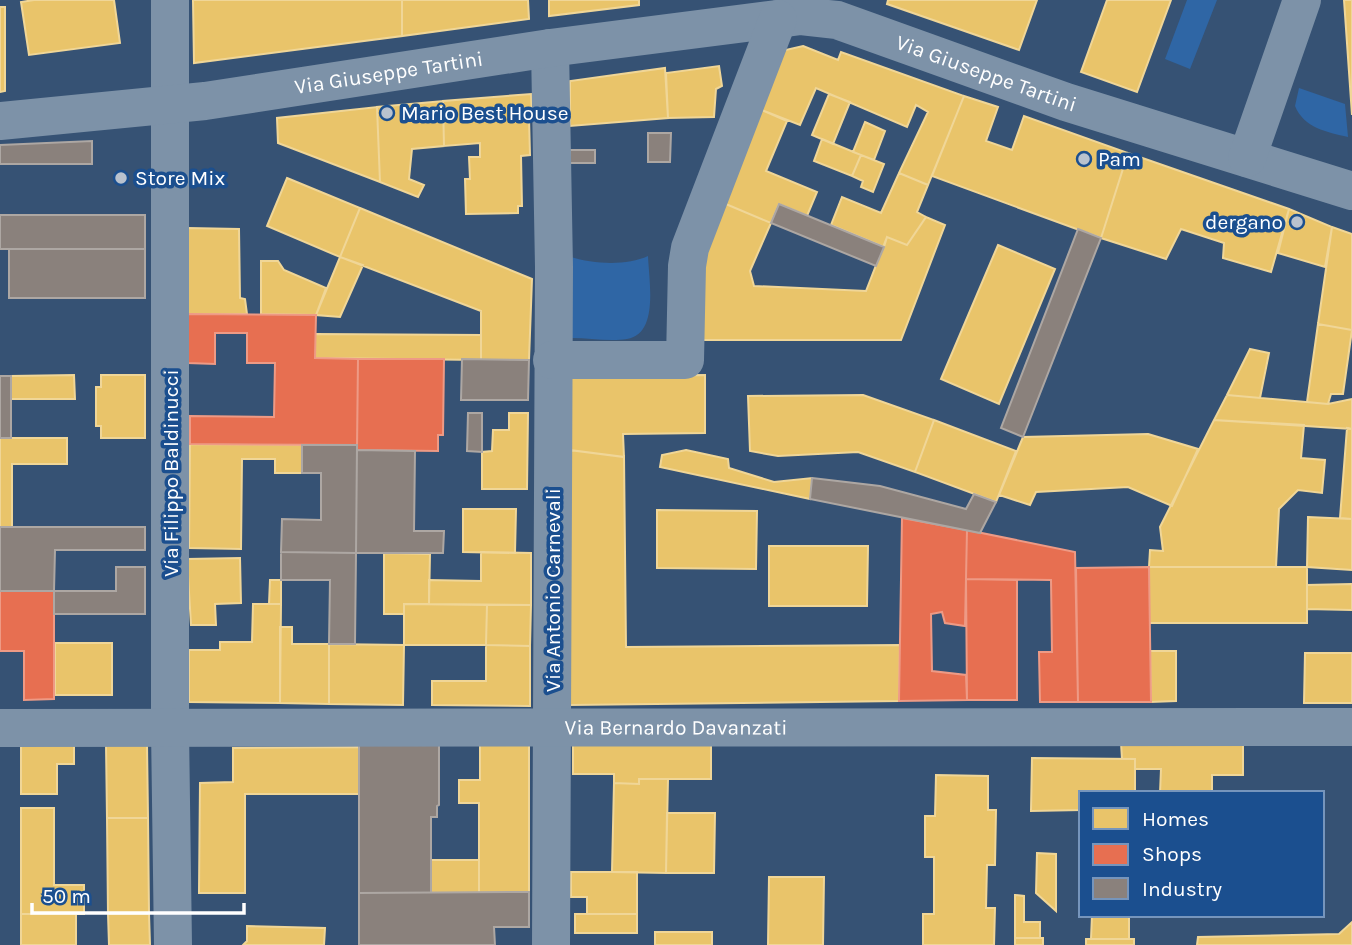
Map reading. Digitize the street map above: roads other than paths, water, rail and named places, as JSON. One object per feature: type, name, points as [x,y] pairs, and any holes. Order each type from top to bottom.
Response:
[{"type":"street","name":"Via Filippo Baldinucci","points":[[170,0],[170,729],[173,945]]},
{"type":"street","points":[[1247,158],[1302,0]]},
{"type":"street","name":"Via Giuseppe Tartini","points":[[0,121],[237,97],[550,48],[801,16],[837,20],[1066,102],[1352,191]]},
{"type":"street","points":[[552,360],[685,360],[687,266],[690,248],[778,19]]},
{"type":"street","name":"Via Antonio Carnevali","points":[[550,48],[554,267],[551,945]]},
{"type":"street","name":"Via Bernardo Davanzati","points":[[0,728],[1352,727]]},
{"type":"place","name":"Mario Best House","points":[[387,113]]},
{"type":"place","name":"Pam","points":[[1084,159]]},
{"type":"place","name":"Store Mix","points":[[121,178]]},
{"type":"place","name":"dergano","points":[[1297,222]]}]
